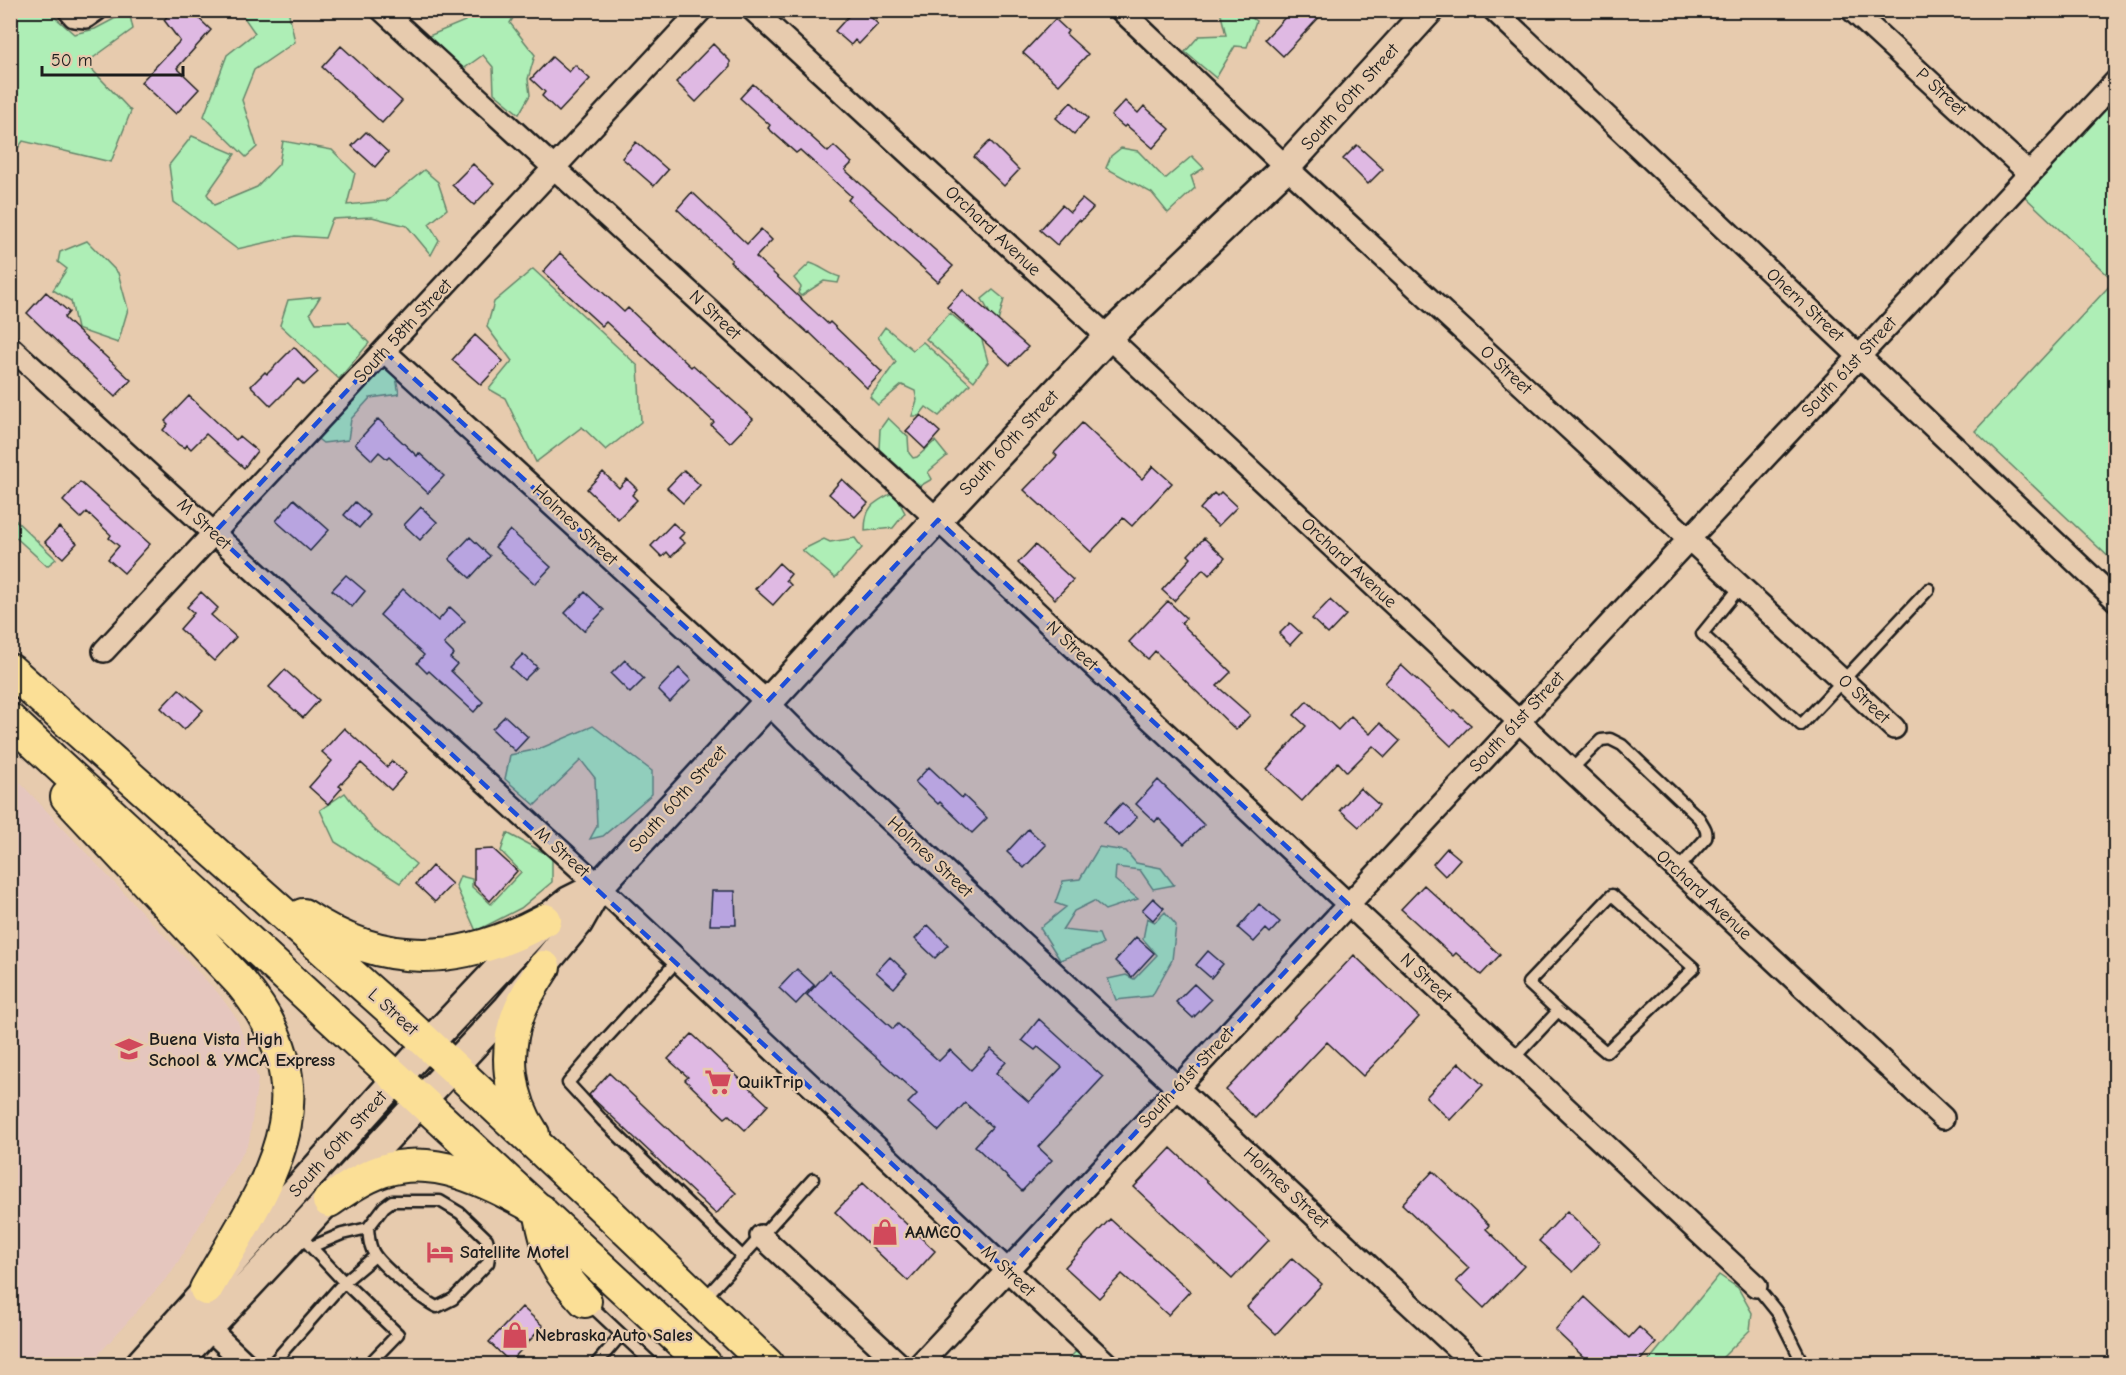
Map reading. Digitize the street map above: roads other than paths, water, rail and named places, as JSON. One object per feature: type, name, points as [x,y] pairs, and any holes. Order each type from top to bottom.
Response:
[{"type":"main road","name":"South 60th Street","points":[[175,1365],[208,1328],[304,1240],[329,1201],[544,967],[578,923],[599,886],[767,702],[1108,337],[1286,167],[1429,10]]},
{"type":"main road","name":"L Street","points":[[10,670],[428,1044],[767,1365]]},
{"type":"main road","points":[[10,720],[705,1365]]},
{"type":"main road","points":[[10,733],[96,830],[241,983],[268,1022],[280,1050],[286,1077],[287,1111],[278,1156],[248,1218],[206,1289]]},
{"type":"main road","points":[[213,850],[314,922],[350,940],[384,951],[422,956],[461,952],[502,941],[545,920]]},
{"type":"main road","name":"South 60th Street","points":[[140,1365],[428,1044],[545,920],[569,901],[599,886]]},
{"type":"main road","points":[[544,967],[519,1012],[511,1038],[510,1054],[512,1080],[519,1109],[551,1159]]},
{"type":"main road","points":[[329,1201],[355,1183],[382,1171],[404,1167],[430,1167],[451,1170],[477,1178],[540,1210]]},
{"type":"main road","points":[[540,1210],[551,1256],[585,1301]]},
{"type":"street","name":"N Street","points":[[382,10],[938,520],[1756,1286]]},
{"type":"street","name":"South 58th Street","points":[[104,651],[701,10]]},
{"type":"street","name":"Orchard Avenue","points":[[753,10],[1108,337],[1942,1118]]},
{"type":"street","name":"O Street","points":[[1121,10],[1286,167],[1894,728]]},
{"type":"street","name":"Ohern Street","points":[[1494,10],[2115,600]]},
{"type":"street","name":"P Street","points":[[1852,10],[2030,173]]},
{"type":"street","name":"South 61st Street","points":[[920,1365],[2115,81]]},
{"type":"street","name":"M Street","points":[[10,347],[599,886],[1107,1365]]},
{"type":"street","name":"Holmes Street","points":[[384,351],[767,702],[818,753],[1474,1365]]},
{"type":"street","points":[[761,1236],[899,1365]]},
{"type":"street","points":[[208,1328],[246,1365]]},
{"type":"lane","points":[[1741,586],[1702,634],[1801,725],[1929,589]]},
{"type":"lane","points":[[1571,770],[1601,740],[1610,739],[1622,745],[1705,827],[1706,838],[1677,870]]},
{"type":"lane","points":[[1612,895],[1694,968],[1606,1052],[1558,1011],[1528,984],[1612,895]]},
{"type":"lane","points":[[678,960],[568,1083],[603,1121],[743,1257]]},
{"type":"lane","points":[[1513,1059],[1558,1011]]},
{"type":"lane","points":[[702,1302],[813,1179]]},
{"type":"lane","points":[[304,1240],[368,1227],[384,1207],[392,1201],[440,1201],[460,1213],[487,1239],[490,1251],[488,1263],[453,1299],[436,1308],[425,1302],[375,1256],[370,1243],[368,1227]]},
{"type":"lane","points":[[304,1240],[398,1334],[369,1365]]},
{"type":"lane","points":[[272,1365],[344,1282],[375,1256]]},
{"type":"lane","points":[[1756,1286],[1777,1312],[1803,1365]]},
{"type":"lane","points":[[585,1301],[653,1365]]},
{"type":"lane","points":[[596,1365],[621,1335]]},
{"type":"place","name":"Buena Vista High School & YMCA Express","points":[[129,1049]]},
{"type":"place","name":"QuikTrip","points":[[718,1082]]},
{"type":"place","name":"AAMCO","points":[[885,1232]]},
{"type":"place","name":"Satellite Motel","points":[[440,1252]]},
{"type":"place","name":"Nebraska Auto Sales","points":[[515,1335]]}]
